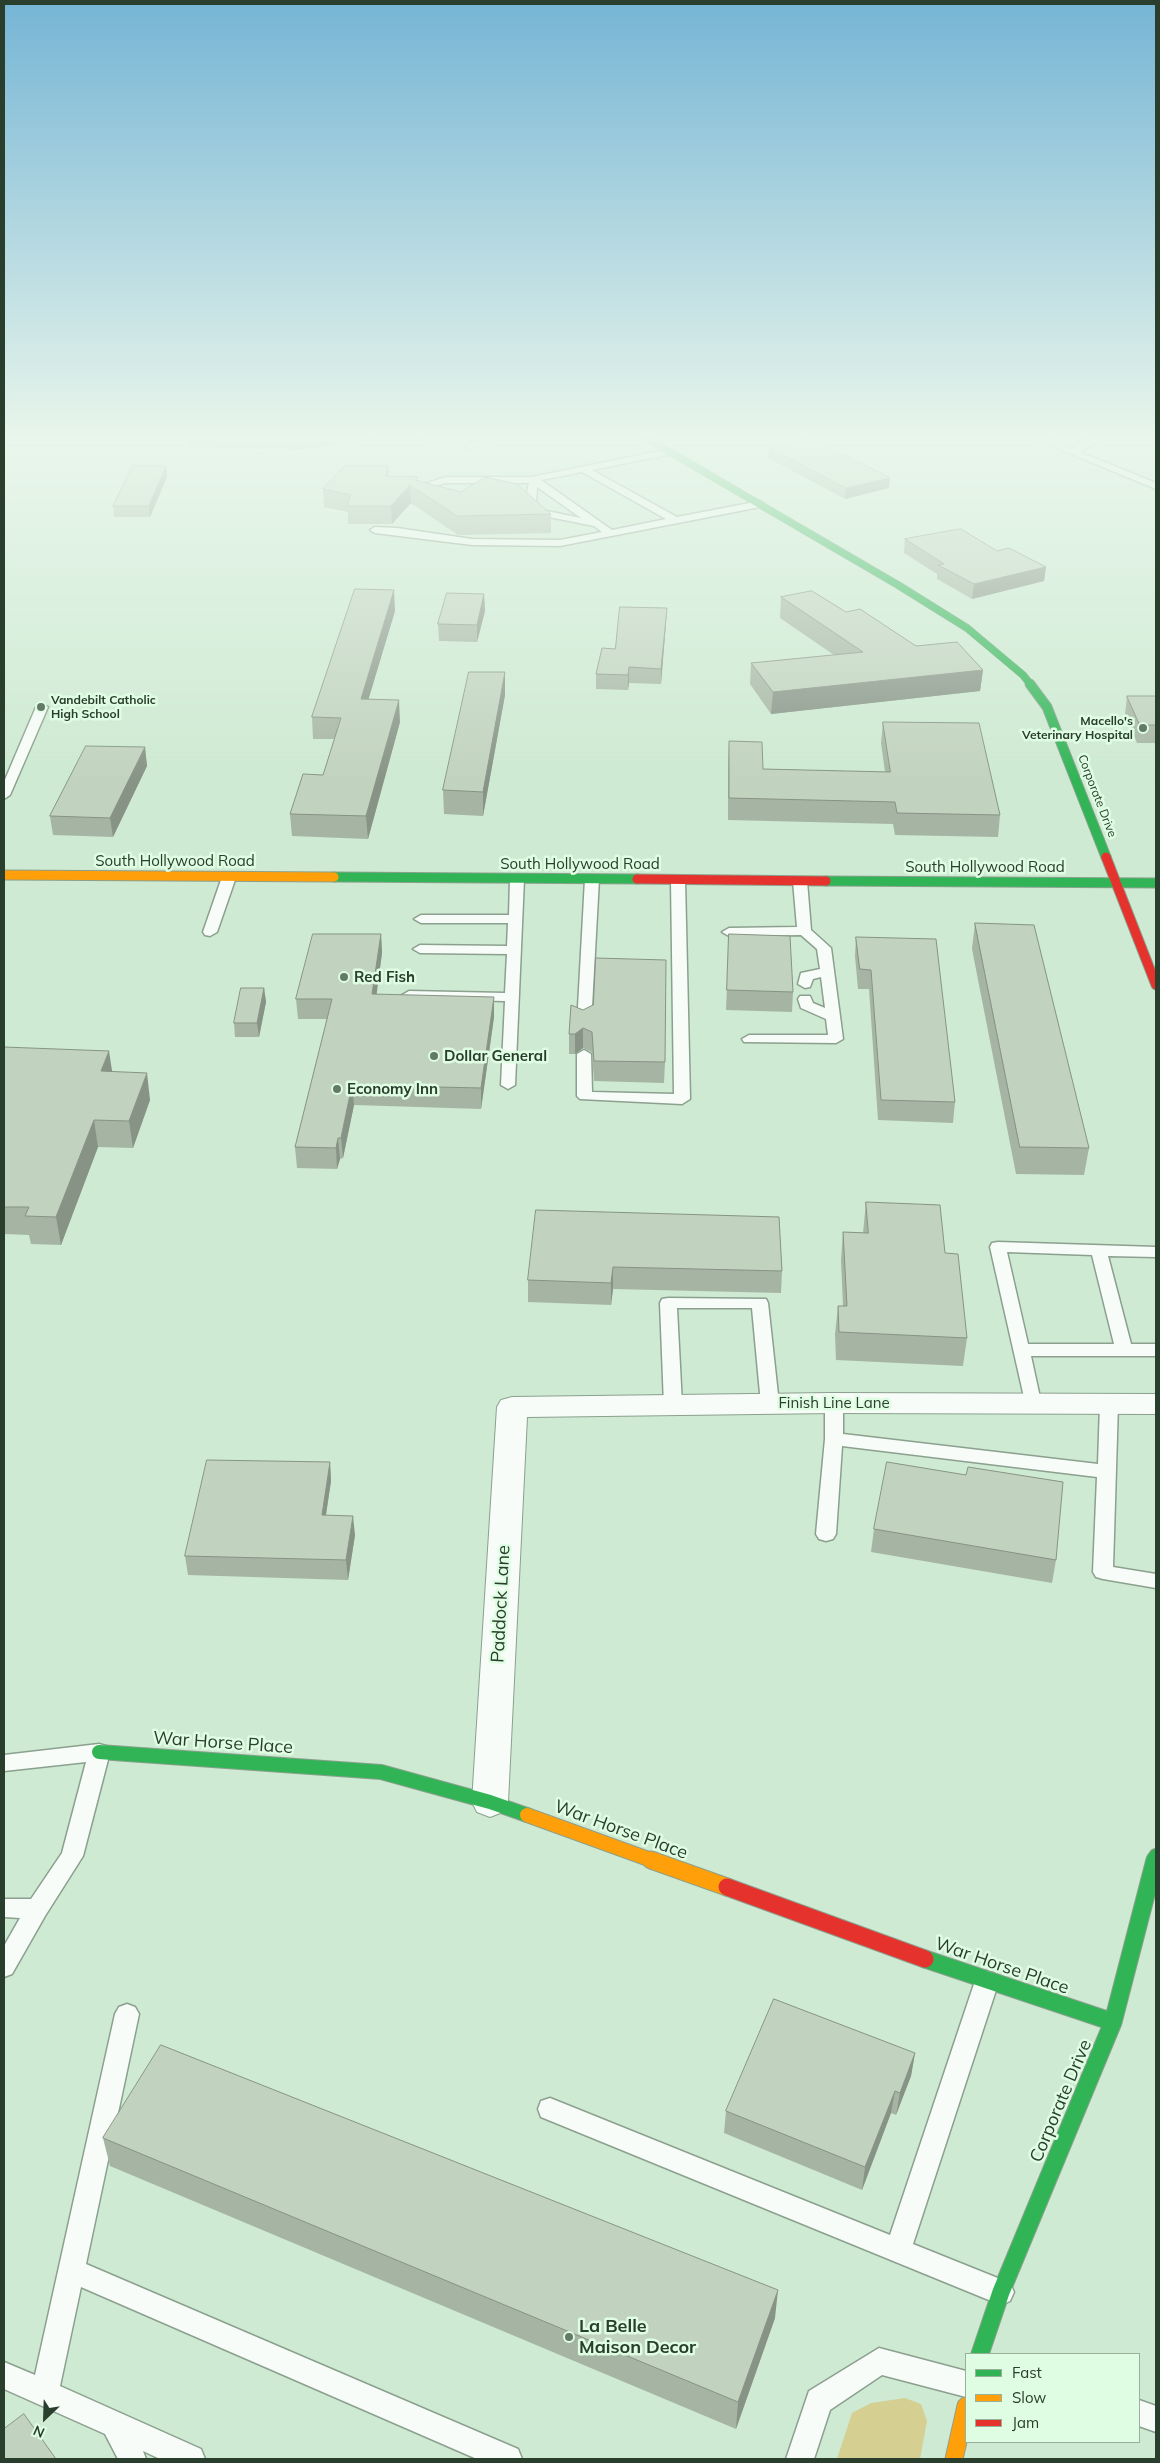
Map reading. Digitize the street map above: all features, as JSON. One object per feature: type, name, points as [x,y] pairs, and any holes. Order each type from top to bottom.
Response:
[{"type":"street","name":"Corporate Drive","points":[[843,553],[967,628],[1023,675],[1047,707],[1156,985]]},
{"type":"street","name":"South Hollywood Road","points":[[4,875],[1156,883]]},
{"type":"street","name":"Finish Line Lane","points":[[512,1407],[1032,1402],[1156,1404]]},
{"type":"street","name":"Paddock Lane","points":[[490,1802],[512,1407]]},
{"type":"street","name":"War Horse Place","points":[[99,1752],[381,1772],[490,1802],[987,1981],[1113,2022]]},
{"type":"street","name":"Corporate Drive","points":[[980,2353],[1001,2292],[1113,2022],[1156,1856]]},
{"type":"street","points":[[954,2459],[965,2410]]},
{"type":"lane","points":[[4,795],[42,708]]},
{"type":"lane","points":[[210,932],[229,877]]},
{"type":"lane","points":[[508,1085],[517,879]]},
{"type":"lane","points":[[584,1025],[592,879]]},
{"type":"lane","points":[[584,1054],[585,1096],[682,1099],[678,880]]},
{"type":"lane","points":[[800,880],[804,931]]},
{"type":"lane","points":[[421,919],[515,919]]},
{"type":"lane","points":[[728,932],[804,931],[824,948],[836,1040],[749,1040]]},
{"type":"lane","points":[[420,949],[514,950]]},
{"type":"lane","points":[[805,984],[806,976],[827,971]]},
{"type":"lane","points":[[409,995],[512,997]]},
{"type":"lane","points":[[805,1000],[806,1005],[832,1016]]},
{"type":"lane","points":[[1032,1402],[998,1247],[1156,1252]]},
{"type":"lane","points":[[1099,1251],[1124,1350]]},
{"type":"lane","points":[[673,1405],[668,1303],[760,1302],[770,1404]]},
{"type":"lane","points":[[1020,1350],[1156,1350]]},
{"type":"lane","points":[[826,1534],[834,1439],[834,1403]]},
{"type":"lane","points":[[1109,1404],[1103,1572],[1156,1581]]},
{"type":"lane","points":[[834,1439],[1107,1472]]},
{"type":"lane","points":[[4,1763],[99,1752],[72,1856],[37,1909],[4,1967]]},
{"type":"lane","points":[[4,1908],[37,1909]]},
{"type":"lane","points":[[898,2250],[987,1981]]},
{"type":"lane","points":[[45,2393],[126,2014]]},
{"type":"lane","points":[[550,2109],[1001,2292]]},
{"type":"lane","points":[[71,2270],[508,2459]]},
{"type":"lane","points":[[800,2459],[820,2401],[879,2361],[965,2384]]},
{"type":"lane","points":[[4,2375],[191,2459]]},
{"type":"lane","points":[[1140,2413],[1156,2420]]},
{"type":"lane","points":[[115,2425],[132,2459]]},
{"type":"shaded area","points":[[905,2398],[921,2404],[927,2421],[920,2459],[837,2459],[852,2413],[871,2403]]},
{"type":"building","points":[[927,553],[1019,553],[1046,567],[974,584],[938,565],[944,564]]},
{"type":"building","points":[[355,589],[394,590],[361,699],[399,700],[366,816],[290,814],[303,774],[323,775],[341,718],[312,717]]},
{"type":"building","points":[[812,591],[846,612],[860,609],[916,646],[957,642],[983,670],[773,692],[751,663],[863,652],[781,597]]},
{"type":"building","points":[[447,593],[484,594],[477,625],[438,624]]},
{"type":"building","points":[[620,607],[667,608],[661,669],[629,667],[628,675],[596,674],[602,648],[615,649]]},
{"type":"building","points":[[469,672],[505,672],[483,792],[443,790]]},
{"type":"building","points":[[1127,696],[1156,696],[1156,725],[1140,725]]},
{"type":"building","points":[[883,722],[979,723],[1000,815],[897,813],[895,802],[729,798],[729,741],[762,742],[763,769],[890,772]]},
{"type":"building","points":[[86,746],[145,747],[110,818],[50,816]]},
{"type":"building","points":[[975,923],[1034,925],[1089,1148],[1020,1147]]},
{"type":"building","points":[[313,934],[381,934],[372,994],[494,997],[481,1088],[352,1085],[341,1138],[338,1138],[336,1148],[295,1147],[332,999],[296,999]]},
{"type":"building","points":[[729,934],[790,936],[793,992],[727,990]]},
{"type":"building","points":[[856,937],[936,939],[955,1102],[881,1100],[871,970],[860,969]]},
{"type":"building","points":[[596,958],[666,960],[665,1062],[594,1061],[592,1032],[583,1028],[575,1034],[569,1034],[571,1005],[583,1010],[593,1005]]},
{"type":"building","points":[[241,988],[264,988],[257,1023],[234,1023]]},
{"type":"building","points":[[4,1047],[109,1051],[101,1071],[147,1073],[129,1121],[94,1120],[56,1217],[25,1216],[29,1207],[4,1207]]},
{"type":"building","points":[[866,1202],[940,1205],[945,1253],[958,1254],[967,1338],[839,1332],[838,1306],[847,1306],[843,1232],[868,1233]]},
{"type":"building","points":[[536,1210],[779,1217],[782,1271],[613,1267],[611,1283],[528,1280]]},
{"type":"building","points":[[207,1460],[330,1462],[322,1515],[353,1516],[346,1560],[185,1556]]},
{"type":"building","points":[[887,1462],[966,1475],[968,1467],[1063,1482],[1056,1560],[874,1529]]},
{"type":"building","points":[[774,1999],[915,2053],[900,2093],[895,2091],[865,2167],[726,2111]]},
{"type":"building","points":[[161,2045],[778,2290],[738,2402],[103,2138]]},
{"type":"building","points":[[24,2414],[56,2459],[4,2459],[4,2429]]},
{"type":"traffic: fast","points":[[843,553],[967,628],[1023,675],[1047,707],[1106,857]]},
{"type":"traffic: fast","points":[[334,877],[637,879]]},
{"type":"traffic: fast","points":[[826,881],[1156,883]]},
{"type":"traffic: fast","points":[[99,1752],[381,1772],[490,1802],[527,1815]]},
{"type":"traffic: fast","points":[[980,2353],[1001,2292],[1113,2022],[1156,1856]]},
{"type":"traffic: fast","points":[[925,1959],[1113,2022]]},
{"type":"traffic: slow","points":[[4,875],[334,877]]},
{"type":"traffic: slow","points":[[527,1815],[727,1887]]},
{"type":"traffic: slow","points":[[954,2459],[965,2410]]},
{"type":"traffic: jam","points":[[1106,857],[1156,985]]},
{"type":"traffic: jam","points":[[637,879],[826,881]]},
{"type":"traffic: jam","points":[[727,1887],[925,1959]]},
{"type":"place","name":"Vandebilt Catholic High School","points":[[41,707]]},
{"type":"place","name":"Macello's Veterinary Hospital","points":[[1143,728]]},
{"type":"place","name":"Red Fish","points":[[344,977]]},
{"type":"place","name":"Dollar General","points":[[434,1056]]},
{"type":"place","name":"Economy Inn","points":[[337,1089]]},
{"type":"place","name":"La Belle Maison Decor","points":[[569,2337]]}]
